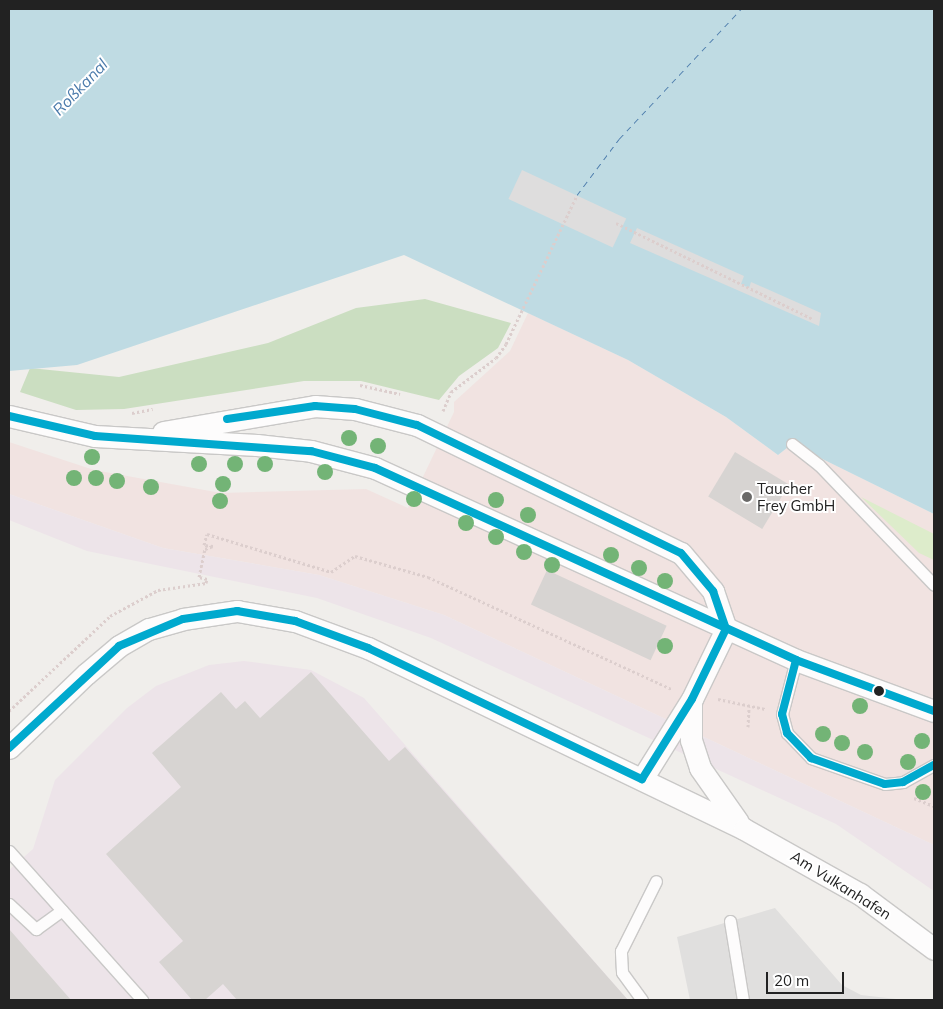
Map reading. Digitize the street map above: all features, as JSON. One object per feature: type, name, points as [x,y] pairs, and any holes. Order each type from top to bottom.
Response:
[{"type":"street","points":[[131,439],[315,406],[355,409],[433,432],[681,553],[713,591],[726,629],[694,695],[642,779]]},
{"type":"street","points":[[9,416],[51,429],[131,439],[293,449],[375,468],[796,660],[934,711]]},
{"type":"street","name":"Am Vulkanhafen","points":[[9,748],[119,646],[183,618],[237,611],[295,621],[359,644],[744,829],[860,894],[934,949]]},
{"type":"street","name":"Am Vulkanhafen","points":[[694,695],[691,740],[700,768],[744,829]]},
{"type":"lane","points":[[792,444],[819,465],[934,585]]},
{"type":"lane","points":[[796,660],[782,714],[787,733],[804,753],[871,781],[903,782],[934,765]]},
{"type":"lane","points":[[9,851],[142,1000]]},
{"type":"lane","points":[[642,1000],[622,972],[621,951],[656,882]]},
{"type":"lane","points":[[9,904],[36,929],[62,910]]},
{"type":"lane","points":[[730,921],[743,1000]]},
{"type":"path","points":[[433,432],[451,392],[496,358],[515,325],[577,195]]},
{"type":"path","points":[[616,223],[743,288],[813,319]]},
{"type":"path","points":[[355,556],[428,578],[694,695],[782,714]]},
{"type":"path","points":[[748,727],[749,707]]},
{"type":"shaded area","points":[[528,313],[628,360],[726,417],[778,455],[792,444],[934,514],[934,845],[444,615],[319,575],[163,548],[9,494],[9,442],[94,470],[221,493],[366,489],[408,508],[454,412],[454,402],[510,351]]},
{"type":"shaded area","points":[[9,494],[163,548],[319,575],[444,615],[934,845],[934,891],[836,824],[431,638],[317,598],[87,551],[9,520]]},
{"type":"shaded area","points":[[244,661],[311,670],[364,698],[628,1000],[9,1000],[9,870],[33,849],[55,780],[127,708],[156,686],[209,665]]},
{"type":"shaded area","points":[[775,908],[842,985],[861,995],[905,1000],[690,1000],[677,937]]},
{"type":"green space","points":[[425,299],[511,323],[498,348],[459,376],[439,400],[361,381],[304,381],[124,409],[76,410],[20,392],[30,368],[119,377],[268,343],[356,308]]},
{"type":"green space","points":[[861,497],[934,534],[934,560],[919,553]]},
{"type":"water","name":"Roßkanal","points":[[9,9],[934,9],[934,514],[792,444],[778,455],[726,417],[628,360],[404,255],[77,365],[9,371]]},
{"type":"pier","points":[[522,170],[626,219],[613,248],[508,199]]},
{"type":"pier","points":[[637,228],[744,276],[741,284],[749,288],[751,282],[821,313],[819,326],[630,243]]},
{"type":"building","points":[[735,452],[789,484],[762,529],[708,497]]},
{"type":"building","points":[[547,570],[667,626],[651,660],[531,604]]},
{"type":"building","points":[[311,672],[389,761],[405,747],[628,1000],[237,1000],[223,984],[205,1000],[192,1000],[159,962],[183,941],[106,854],[181,787],[152,753],[221,692],[236,709],[245,701],[260,718]]},
{"type":"building","points":[[9,929],[71,1000],[9,1000]]},
{"type":"ferry route","points":[[577,195],[619,139],[741,9]]},
{"type":"transit line","points":[[227,419],[315,406],[355,409],[417,425],[681,553],[713,591],[726,629]]},
{"type":"transit line","points":[[9,416],[95,436],[311,451],[375,468],[796,660],[934,711]]},
{"type":"transit line","points":[[9,748],[119,646],[183,619],[237,611],[295,621],[368,648],[642,779]]},
{"type":"transit line","points":[[642,779],[692,699],[726,629]]},
{"type":"transit line","points":[[796,660],[782,714],[787,733],[811,758],[885,784],[903,782],[934,765]]},
{"type":"place","name":"Taucher Frey GmbH","points":[[747,497]]}]
